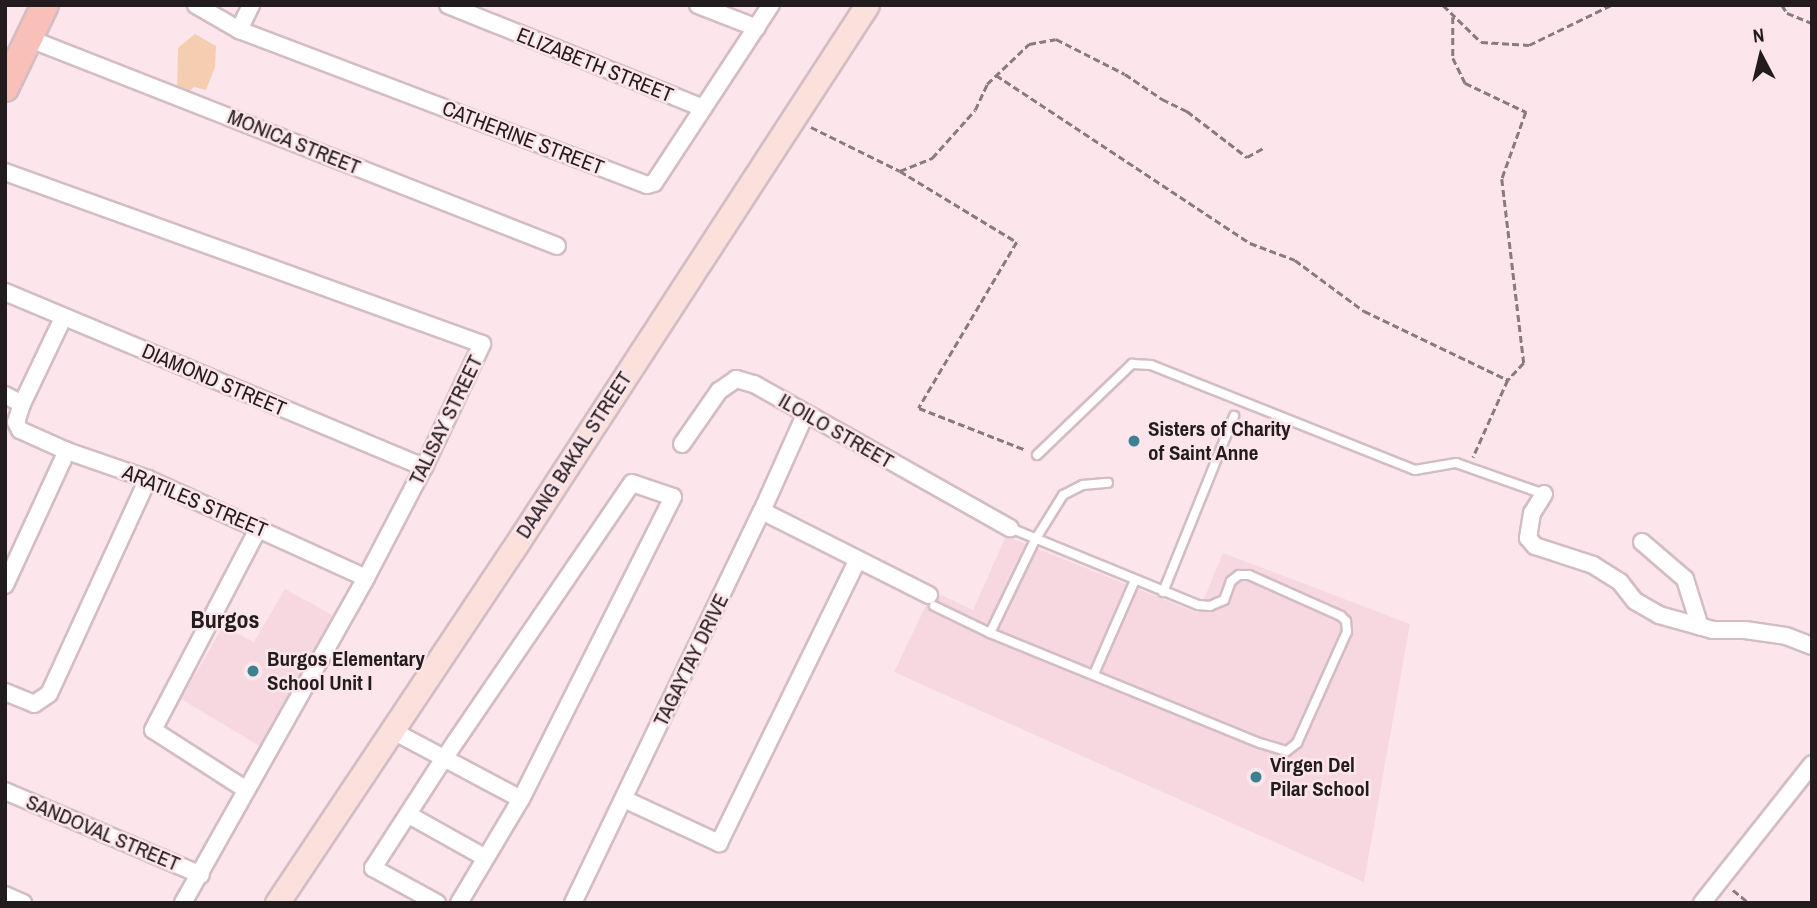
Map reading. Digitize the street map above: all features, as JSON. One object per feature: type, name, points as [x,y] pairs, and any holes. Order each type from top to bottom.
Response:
[{"type":"main road","points":[[5,88],[45,5]]},
{"type":"street","name":"CATHERINE STREET","points":[[196,5],[239,30],[647,185],[654,183],[771,5]]},
{"type":"street","points":[[239,30],[251,5]]},
{"type":"street","name":"ELIZABETH STREET","points":[[448,5],[704,108]]},
{"type":"street","points":[[698,5],[757,28]]},
{"type":"street","name":"DAANG BAKAL STREET","points":[[277,903],[393,731],[867,5]]},
{"type":"street","name":"MONICA STREET","points":[[30,39],[557,247]]},
{"type":"street","name":"TALISAY STREET","points":[[5,172],[482,344],[424,467],[366,578],[244,789],[201,875],[183,903]]},
{"type":"street","name":"DIAMOND STREET","points":[[5,292],[424,467]]},
{"type":"street","points":[[5,395],[22,404],[63,318]]},
{"type":"street","name":"ILOILO STREET","points":[[682,444],[719,391],[736,379],[754,384],[1010,528]]},
{"type":"street","name":"ARATILES STREET","points":[[22,404],[16,422],[20,430],[67,451],[148,479],[259,527],[366,578]]},
{"type":"street","name":"TAGAYTAY DRIVE","points":[[573,903],[762,511],[805,415]]},
{"type":"street","points":[[5,584],[67,451]]},
{"type":"street","points":[[5,692],[34,704],[49,694],[148,479]]},
{"type":"street","points":[[437,903],[373,868],[443,760],[632,483],[673,497],[521,799],[459,903]]},
{"type":"street","points":[[1544,494],[1532,513],[1528,538],[1531,543],[1593,565],[1619,582],[1635,601],[1659,615],[1700,627],[1786,636],[1812,646]]},
{"type":"street","points":[[762,511],[931,600]]},
{"type":"street","points":[[244,789],[153,730],[259,527]]},
{"type":"street","points":[[1642,542],[1685,579],[1700,627]]},
{"type":"street","points":[[624,799],[719,843],[857,561]]},
{"type":"street","points":[[393,731],[443,760],[521,799]]},
{"type":"street","points":[[1702,903],[1812,764]]},
{"type":"street","name":"SANDOVAL STREET","points":[[5,791],[201,875]]},
{"type":"street","points":[[409,815],[484,857]]},
{"type":"street","points":[[5,895],[23,903]]},
{"type":"lane","points":[[1037,455],[1132,363],[1151,365],[1415,470],[1457,463],[1544,494]]},
{"type":"lane","points":[[1163,592],[1234,416]]},
{"type":"lane","points":[[990,633],[1035,540],[1063,495],[1083,485],[1108,483]]},
{"type":"lane","points":[[931,600],[990,633],[1260,743],[1287,751],[1297,743],[1348,632],[1346,621],[1341,616],[1249,575],[1239,575],[1231,581],[1224,600],[1210,606],[1191,603],[1010,528]]},
{"type":"lane","points":[[1094,674],[1135,580]]},
{"type":"path","points":[[1443,5],[1481,42],[1529,45],[1611,5]]},
{"type":"path","points":[[1783,5],[1787,13],[1812,23]]},
{"type":"path","points":[[1453,17],[1453,58],[1465,83],[1526,112],[1502,179],[1524,363],[1508,380],[1469,468]]},
{"type":"path","points":[[900,171],[932,158],[975,110],[987,84],[1030,44],[1056,39],[1125,74],[1162,99],[1187,111],[1247,157],[1263,148]]},
{"type":"path","points":[[996,75],[1250,243],[1295,260],[1364,310],[1508,380]]},
{"type":"path","points":[[795,119],[900,171],[1017,242],[919,408],[1037,455]]},
{"type":"path","points":[[1720,878],[1749,903]]},
{"type":"shaded area","points":[[195,34],[216,46],[215,67],[206,90],[194,87],[187,93],[177,89],[178,48]]},
{"type":"shaded area","name":"Virgen Del Pilar School","points":[[1006,536],[1198,613],[1223,553],[1410,624],[1364,882],[894,672],[933,591],[973,610]]},
{"type":"shaded area","name":"Burgos Elementary School Unit I","points":[[285,589],[340,619],[263,748],[181,699],[223,626],[254,642]]},
{"type":"place","name":"Sisters of Charity of Saint Anne","points":[[1134,441]]},
{"type":"place","name":"Burgos Elementary School Unit I","points":[[253,671]]},
{"type":"place","name":"Virgen Del Pilar School","points":[[1256,777]]},
{"type":"district","name":"Burgos","points":[[225,620]]}]
